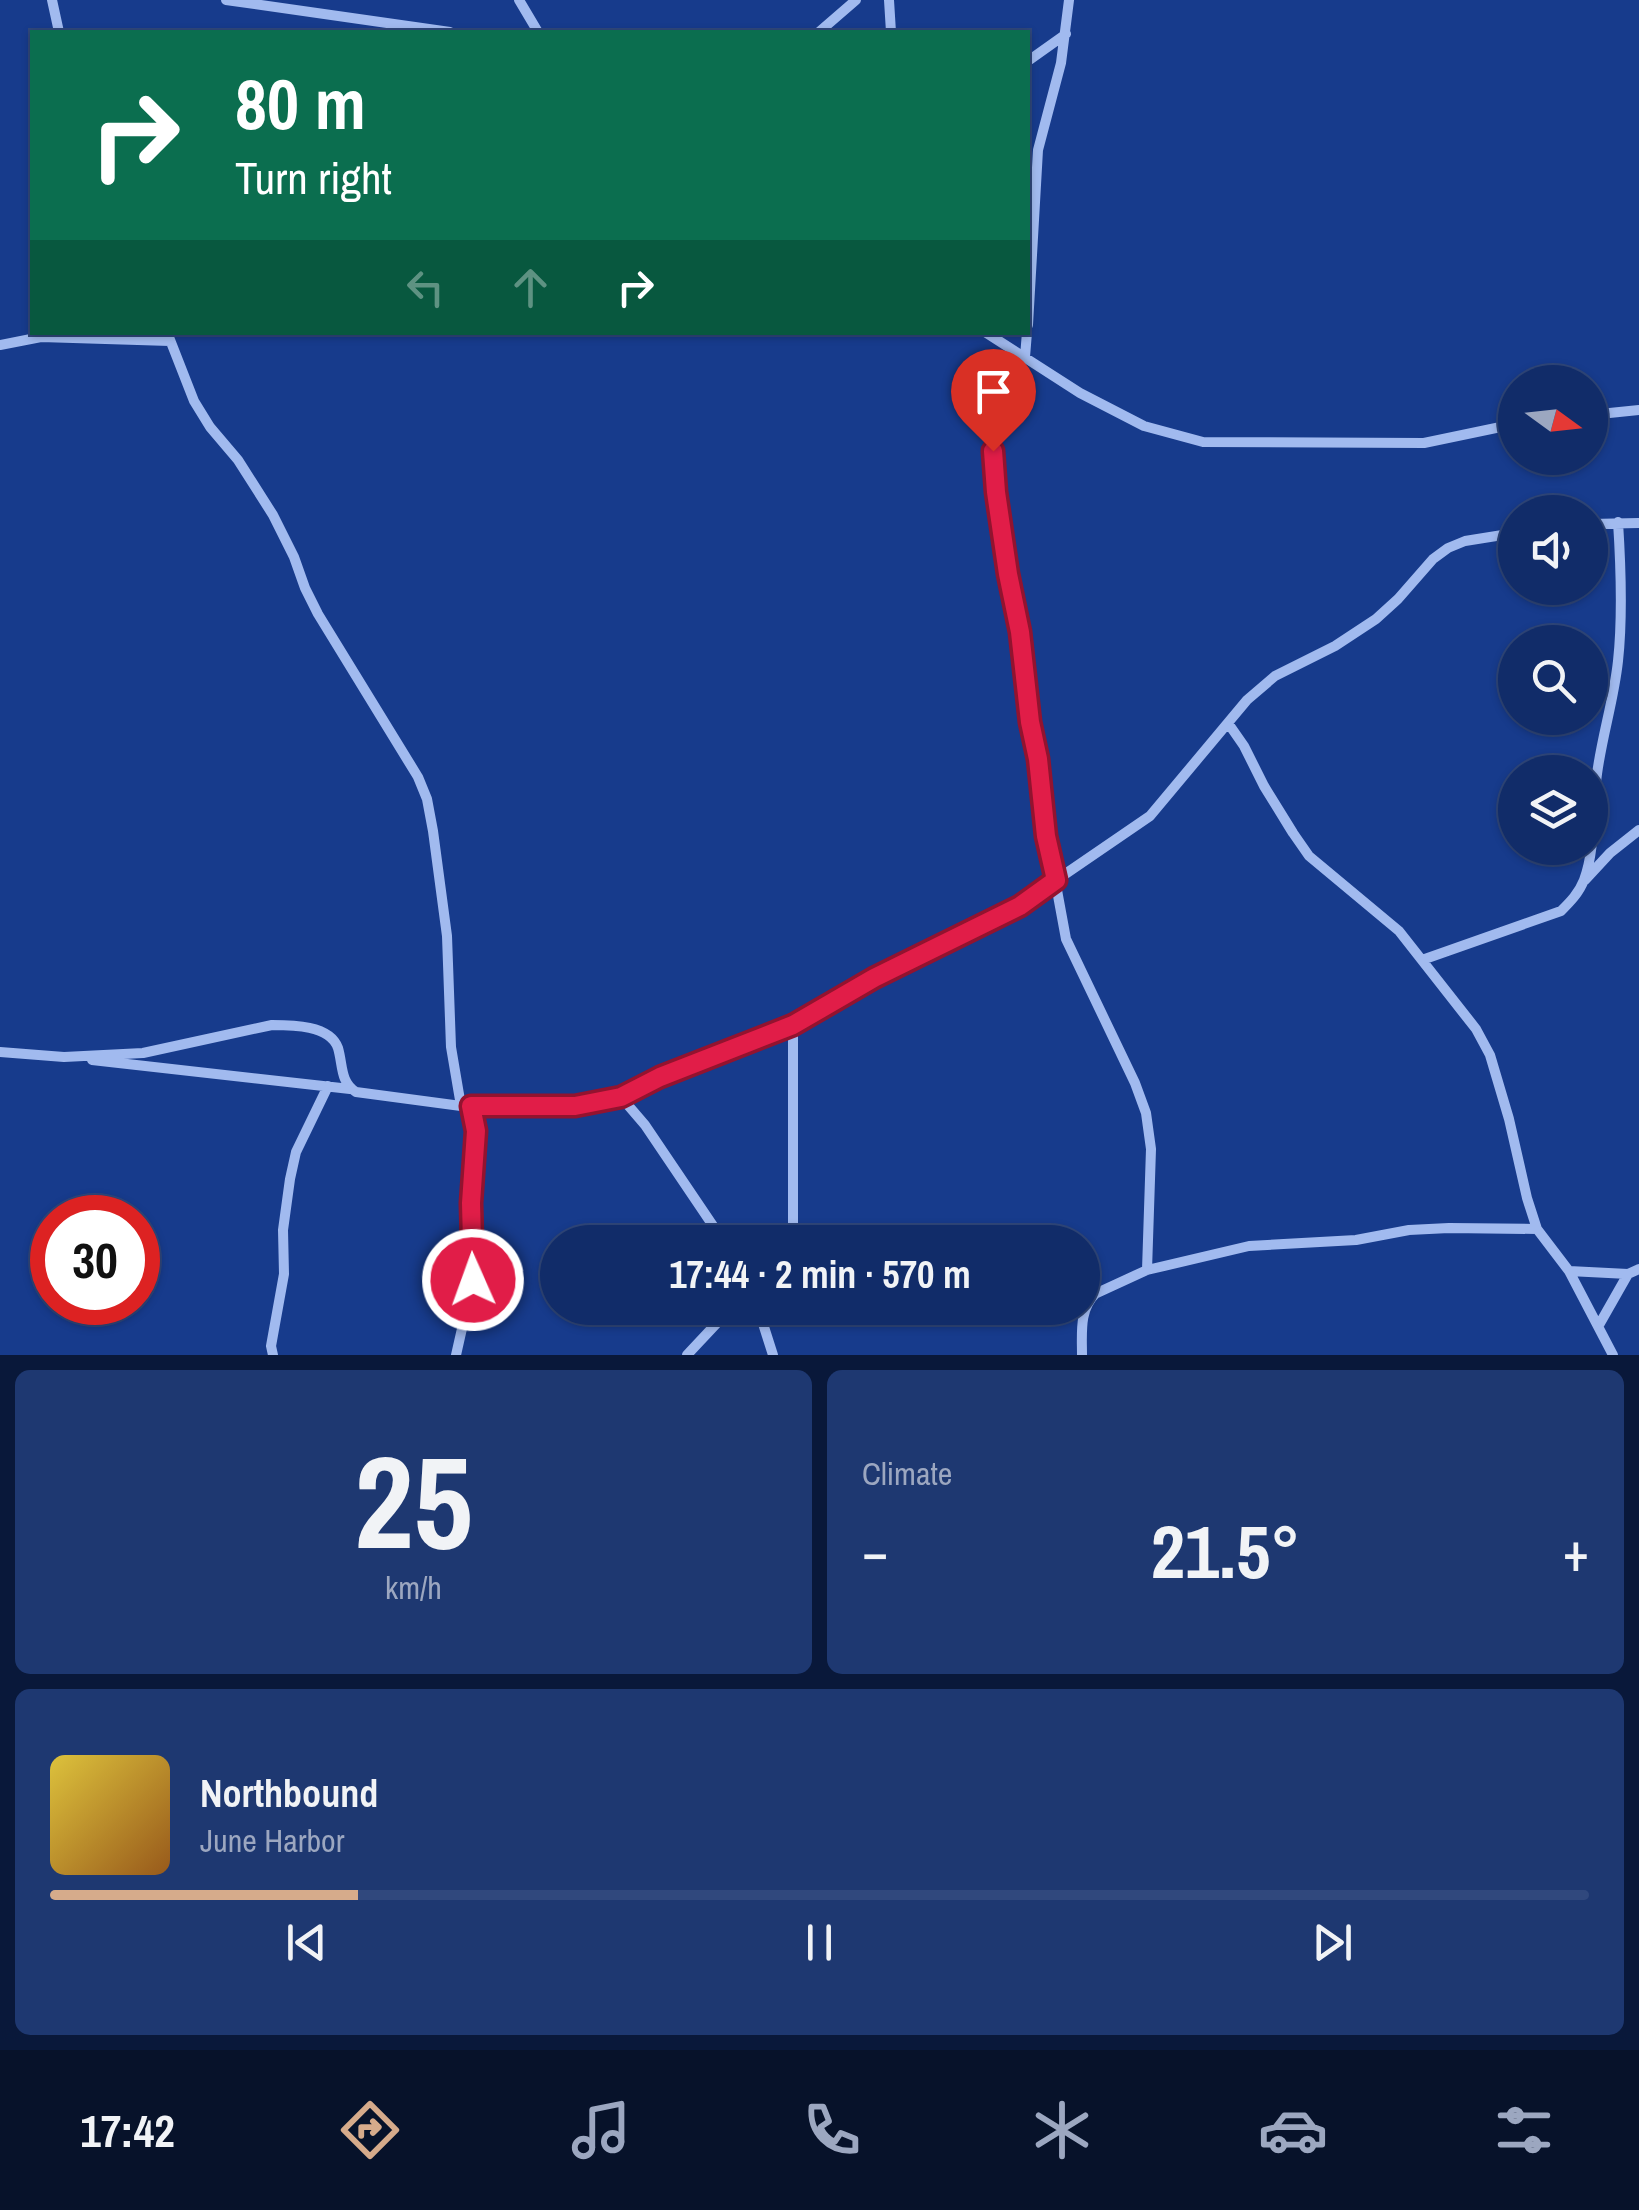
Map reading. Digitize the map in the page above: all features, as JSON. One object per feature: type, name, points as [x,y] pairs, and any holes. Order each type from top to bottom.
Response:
[{"type":"street","points":[[52,0],[59,30]]},
{"type":"street","points":[[226,0],[436,30]]},
{"type":"street","points":[[519,0],[537,30]]},
{"type":"street","points":[[820,30],[856,0]]},
{"type":"street","points":[[888,0],[891,30]]},
{"type":"street","points":[[1030,290],[1038,150],[1066,34],[1069,0]]},
{"type":"street","points":[[1030,60],[1066,34]]},
{"type":"street","points":[[990,335],[1080,393],[1144,426],[1203,442],[1424,443],[1498,428]]},
{"type":"street","points":[[1026,335],[992,460],[1020,632],[1046,836],[1066,939],[1136,1083],[1146,1113],[1151,1150],[1147,1270]]},
{"type":"street","points":[[0,344],[41,337],[168,337],[194,401],[273,515],[318,614],[418,777],[427,799],[448,936],[451,1047],[476,1131],[471,1203],[473,1280],[456,1355]]},
{"type":"street","points":[[1608,413],[1639,410]]},
{"type":"street","points":[[1584,881],[1598,762],[1618,663],[1618,522]]},
{"type":"street","points":[[1608,523],[1639,523]]},
{"type":"street","points":[[64,1057],[143,1052],[290,1025],[327,1034],[336,1042],[346,1082],[356,1092],[466,1106],[575,1106],[621,1097],[660,1077],[793,1025],[874,978],[1020,906],[1150,816],[1247,700],[1275,676],[1335,646],[1376,619],[1448,548],[1498,536]]},
{"type":"street","points":[[1228,723],[1309,856],[1399,931],[1476,1029],[1490,1055],[1537,1230],[1569,1271],[1613,1355]]},
{"type":"street","points":[[1422,960],[1562,911],[1610,853],[1639,830]]},
{"type":"street","points":[[792,1225],[793,1025]]},
{"type":"street","points":[[0,1052],[350,1088]]},
{"type":"street","points":[[270,1352],[284,1274],[283,1230],[290,1179],[296,1152],[328,1086]]},
{"type":"street","points":[[621,1097],[645,1125],[713,1225]]},
{"type":"street","points":[[1100,1291],[1147,1270],[1248,1246],[1356,1240],[1436,1228],[1537,1230]]},
{"type":"street","points":[[1569,1271],[1633,1271]]},
{"type":"street","points":[[1599,1325],[1633,1271]]},
{"type":"street","points":[[687,1355],[714,1325]]},
{"type":"street","points":[[763,1325],[773,1355]]},
{"type":"street","points":[[1082,1325],[1082,1355]]},
{"type":"route","points":[[473,1280],[471,1203],[476,1131],[471,1106],[575,1106],[621,1097],[660,1077],[793,1025],[874,978],[1020,906],[1056,880],[1046,836],[993,451]]}]
